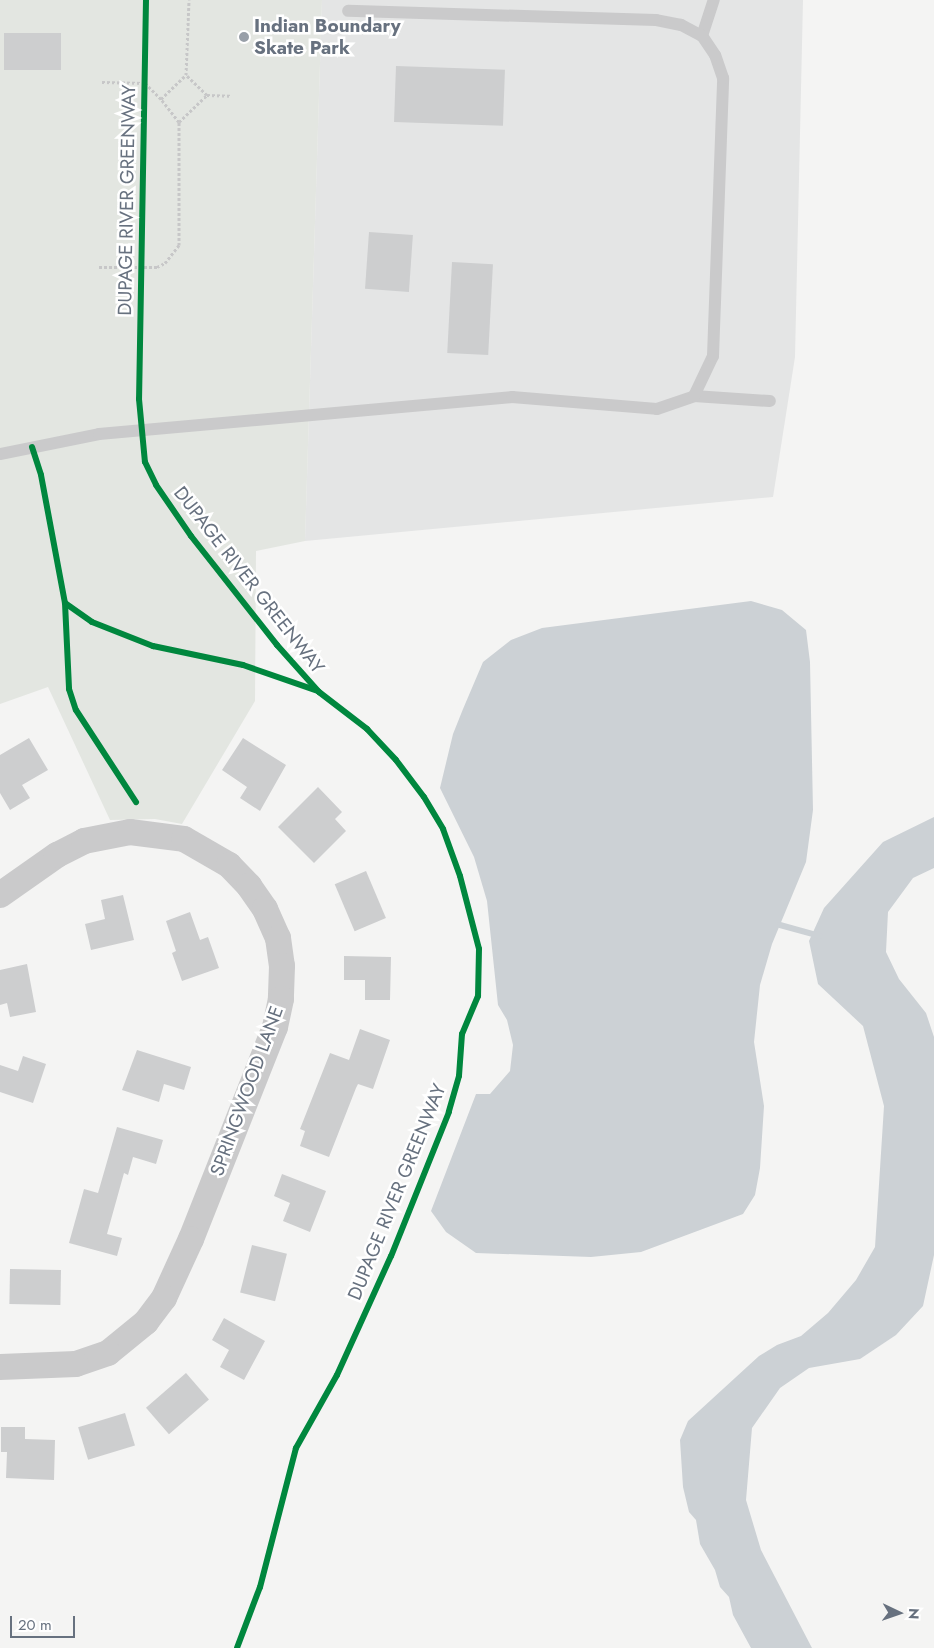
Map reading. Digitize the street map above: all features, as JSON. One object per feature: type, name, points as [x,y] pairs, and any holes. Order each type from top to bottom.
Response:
[{"type":"street","name":"SPRINGWOOD LANE","points":[[0,895],[57,855],[84,841],[130,832],[184,840],[229,865],[249,886],[265,909],[278,938],[282,966],[281,1000],[275,1026],[191,1239],[164,1298],[146,1322],[108,1353],[76,1364],[0,1367]]},
{"type":"lane","points":[[702,36],[714,0]]},
{"type":"lane","points":[[348,11],[656,20],[681,25],[702,36],[715,55],[723,78],[712,356],[694,396]]},
{"type":"lane","points":[[0,454],[99,434],[512,397],[657,409],[694,396],[770,401]]},
{"type":"path","points":[[161,99],[186,75],[189,0]]},
{"type":"path","points":[[186,75],[207,94],[230,96]]},
{"type":"path","points":[[99,267],[141,267],[165,263],[180,245],[180,122],[145,83],[102,82]]},
{"type":"path","points":[[180,122],[207,94]]},
{"type":"shaded area","points":[[0,0],[322,0],[305,541],[256,551],[255,701],[182,824],[155,819],[110,820],[48,687],[0,704]]},
{"type":"shaded area","points":[[322,0],[803,0],[795,357],[773,497],[305,541]]},
{"type":"shaded area","points":[[751,601],[782,610],[806,630],[810,662],[813,810],[806,862],[772,944],[760,985],[754,1042],[764,1106],[760,1168],[755,1195],[743,1214],[641,1252],[591,1257],[476,1253],[446,1232],[431,1211],[476,1094],[490,1094],[510,1071],[513,1045],[507,1020],[498,1005],[487,901],[474,857],[440,788],[453,734],[463,709],[483,662],[511,640],[542,628]]},
{"type":"shaded area","points":[[934,817],[934,868],[913,878],[888,912],[886,952],[899,979],[926,1013],[934,1037],[934,1255],[923,1306],[896,1335],[860,1359],[809,1368],[780,1388],[752,1428],[746,1500],[761,1550],[812,1648],[751,1648],[733,1615],[729,1597],[720,1587],[715,1570],[700,1544],[696,1520],[689,1512],[683,1487],[680,1440],[688,1421],[759,1356],[777,1345],[801,1336],[828,1313],[856,1280],[875,1247],[884,1106],[863,1026],[818,984],[809,941],[824,908],[883,842]]},
{"type":"building","points":[[4,33],[61,33],[61,70],[4,70]]},
{"type":"building","points":[[396,66],[505,70],[503,126],[394,122]]},
{"type":"building","points":[[369,232],[413,235],[409,292],[365,289]]},
{"type":"building","points":[[452,262],[493,264],[488,355],[447,353]]},
{"type":"building","points":[[29,738],[48,770],[22,785],[30,798],[10,810],[0,793],[0,755]]},
{"type":"building","points":[[243,738],[286,765],[260,811],[240,798],[247,787],[222,770]]},
{"type":"building","points":[[318,787],[342,812],[335,819],[346,831],[314,863],[278,827]]},
{"type":"building","points":[[366,871],[386,918],[355,931],[335,884]]},
{"type":"building","points":[[123,895],[134,940],[91,950],[85,924],[105,919],[101,900]]},
{"type":"building","points":[[190,912],[200,940],[208,937],[219,968],[182,981],[172,953],[176,951],[166,921]]},
{"type":"building","points":[[344,956],[391,957],[390,1000],[365,1000],[365,980],[344,980]]},
{"type":"building","points":[[27,964],[36,1012],[10,1017],[7,1003],[0,1005],[0,970]]},
{"type":"building","points":[[360,1029],[390,1040],[373,1089],[358,1084],[329,1157],[300,1146],[305,1131],[300,1129],[330,1053],[349,1060]]},
{"type":"building","points":[[137,1050],[191,1067],[184,1090],[164,1084],[159,1102],[122,1090]]},
{"type":"building","points":[[23,1056],[46,1064],[33,1103],[0,1092],[0,1065],[18,1071]]},
{"type":"building","points":[[117,1127],[163,1140],[156,1164],[133,1157],[128,1175],[124,1173],[107,1234],[122,1238],[117,1256],[69,1243],[84,1189],[98,1193]]},
{"type":"building","points":[[282,1174],[326,1191],[310,1232],[283,1221],[290,1203],[274,1196]]},
{"type":"building","points":[[252,1245],[287,1254],[275,1301],[240,1293]]},
{"type":"building","points":[[10,1269],[61,1270],[60,1305],[9,1304]]},
{"type":"building","points":[[224,1318],[265,1341],[244,1380],[220,1367],[229,1350],[212,1340]]},
{"type":"building","points":[[186,1373],[209,1399],[169,1434],[146,1408]]},
{"type":"building","points":[[125,1413],[135,1446],[88,1460],[78,1427]]},
{"type":"building","points":[[1,1427],[25,1427],[25,1439],[55,1440],[54,1480],[6,1478],[7,1452],[1,1452]]},
{"type":"waterway","points":[[780,925],[820,936]]},
{"type":"cycle path","name":"DUPAGE RIVER GREENWAY","points":[[146,0],[139,399],[145,462],[156,485],[191,536],[277,645],[319,692],[367,729],[396,760],[424,797],[443,829],[460,876],[479,949],[478,996],[462,1034],[459,1076],[449,1112],[391,1256],[337,1375],[296,1448],[260,1587],[237,1648]]},
{"type":"cycle path","points":[[32,447],[41,475],[65,603],[69,689],[76,710],[136,802]]},
{"type":"cycle path","name":"DUPAGE RIVER GREENWAY","points":[[65,603],[92,622],[153,646],[243,665],[318,691]]},
{"type":"place","name":"Indian Boundary Skate Park","points":[[244,37]]}]
